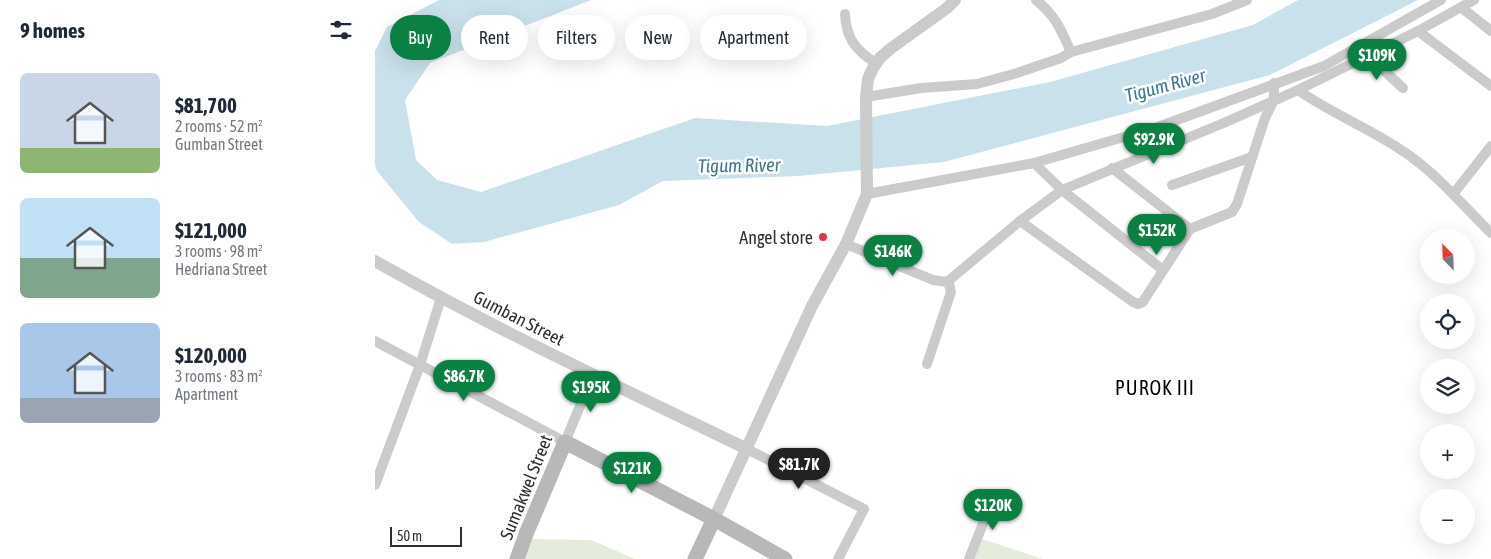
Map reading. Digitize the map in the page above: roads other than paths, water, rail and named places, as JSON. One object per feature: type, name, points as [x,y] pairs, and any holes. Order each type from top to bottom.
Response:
[{"type":"main road","points":[[565,442],[714,519],[785,559]]},
{"type":"main road","name":"Sumakwel Street","points":[[517,559],[565,442]]},
{"type":"main road","points":[[695,559],[714,519]]},
{"type":"street","points":[[714,519],[745,448],[812,306],[846,244],[867,190],[868,79],[876,63],[890,49],[947,8],[955,0]]},
{"type":"street","points":[[1037,0],[1050,11],[1063,32],[1071,52]]},
{"type":"street","points":[[867,101],[921,88],[977,84],[1017,73],[1061,58],[1071,52],[1212,14],[1247,0]]},
{"type":"street","points":[[867,190],[1034,163],[1155,128],[1324,66],[1441,0]]},
{"type":"street","points":[[846,244],[933,280],[948,281],[1061,190],[1226,122],[1297,90],[1418,31],[1475,0]]},
{"type":"street","points":[[1462,8],[1491,31]]},
{"type":"street","points":[[845,14],[847,32],[851,41],[860,52],[876,63]]},
{"type":"street","points":[[1418,31],[1491,86]]},
{"type":"street","points":[[1367,55],[1403,88]]},
{"type":"street","points":[[1020,222],[1133,302],[1138,304],[1143,302],[1189,229],[1232,212],[1235,209],[1265,118],[1274,100],[1274,83]]},
{"type":"street","points":[[1297,90],[1316,103],[1408,154],[1454,193],[1491,233]]},
{"type":"street","points":[[1454,193],[1491,146]]},
{"type":"street","points":[[1172,185],[1252,157]]},
{"type":"street","points":[[1034,163],[1061,190],[1163,270]]},
{"type":"street","points":[[1112,168],[1189,229]]},
{"type":"street","name":"Gumban Street","points":[[375,261],[441,298],[864,509],[838,559]]},
{"type":"street","points":[[927,364],[951,292],[948,281]]},
{"type":"street","points":[[375,485],[420,365],[441,298]]},
{"type":"street","points":[[375,341],[565,442]]},
{"type":"street","name":"Sumakwel Street","points":[[565,442],[593,375]]},
{"type":"street","points":[[969,559],[996,494]]},
{"type":"water","points":[[439,0],[591,0],[553,15],[538,15],[538,21],[528,25],[528,15],[461,15],[461,51],[451,55],[451,15],[410,15]]},
{"type":"water","name":"Tigum River","points":[[1298,0],[1418,0],[1270,75],[944,162],[799,176],[663,181],[619,205],[484,242],[452,244],[419,222],[377,171],[375,165],[375,51],[387,27],[390,25],[390,60],[438,60],[430,63],[405,100],[416,160],[437,180],[481,192],[695,118],[827,126],[1050,82],[1253,25]]},
{"type":"place","name":"Angel store","points":[[823,237]]},
{"type":"district","name":"PUROK III","points":[[1155,387]]}]
